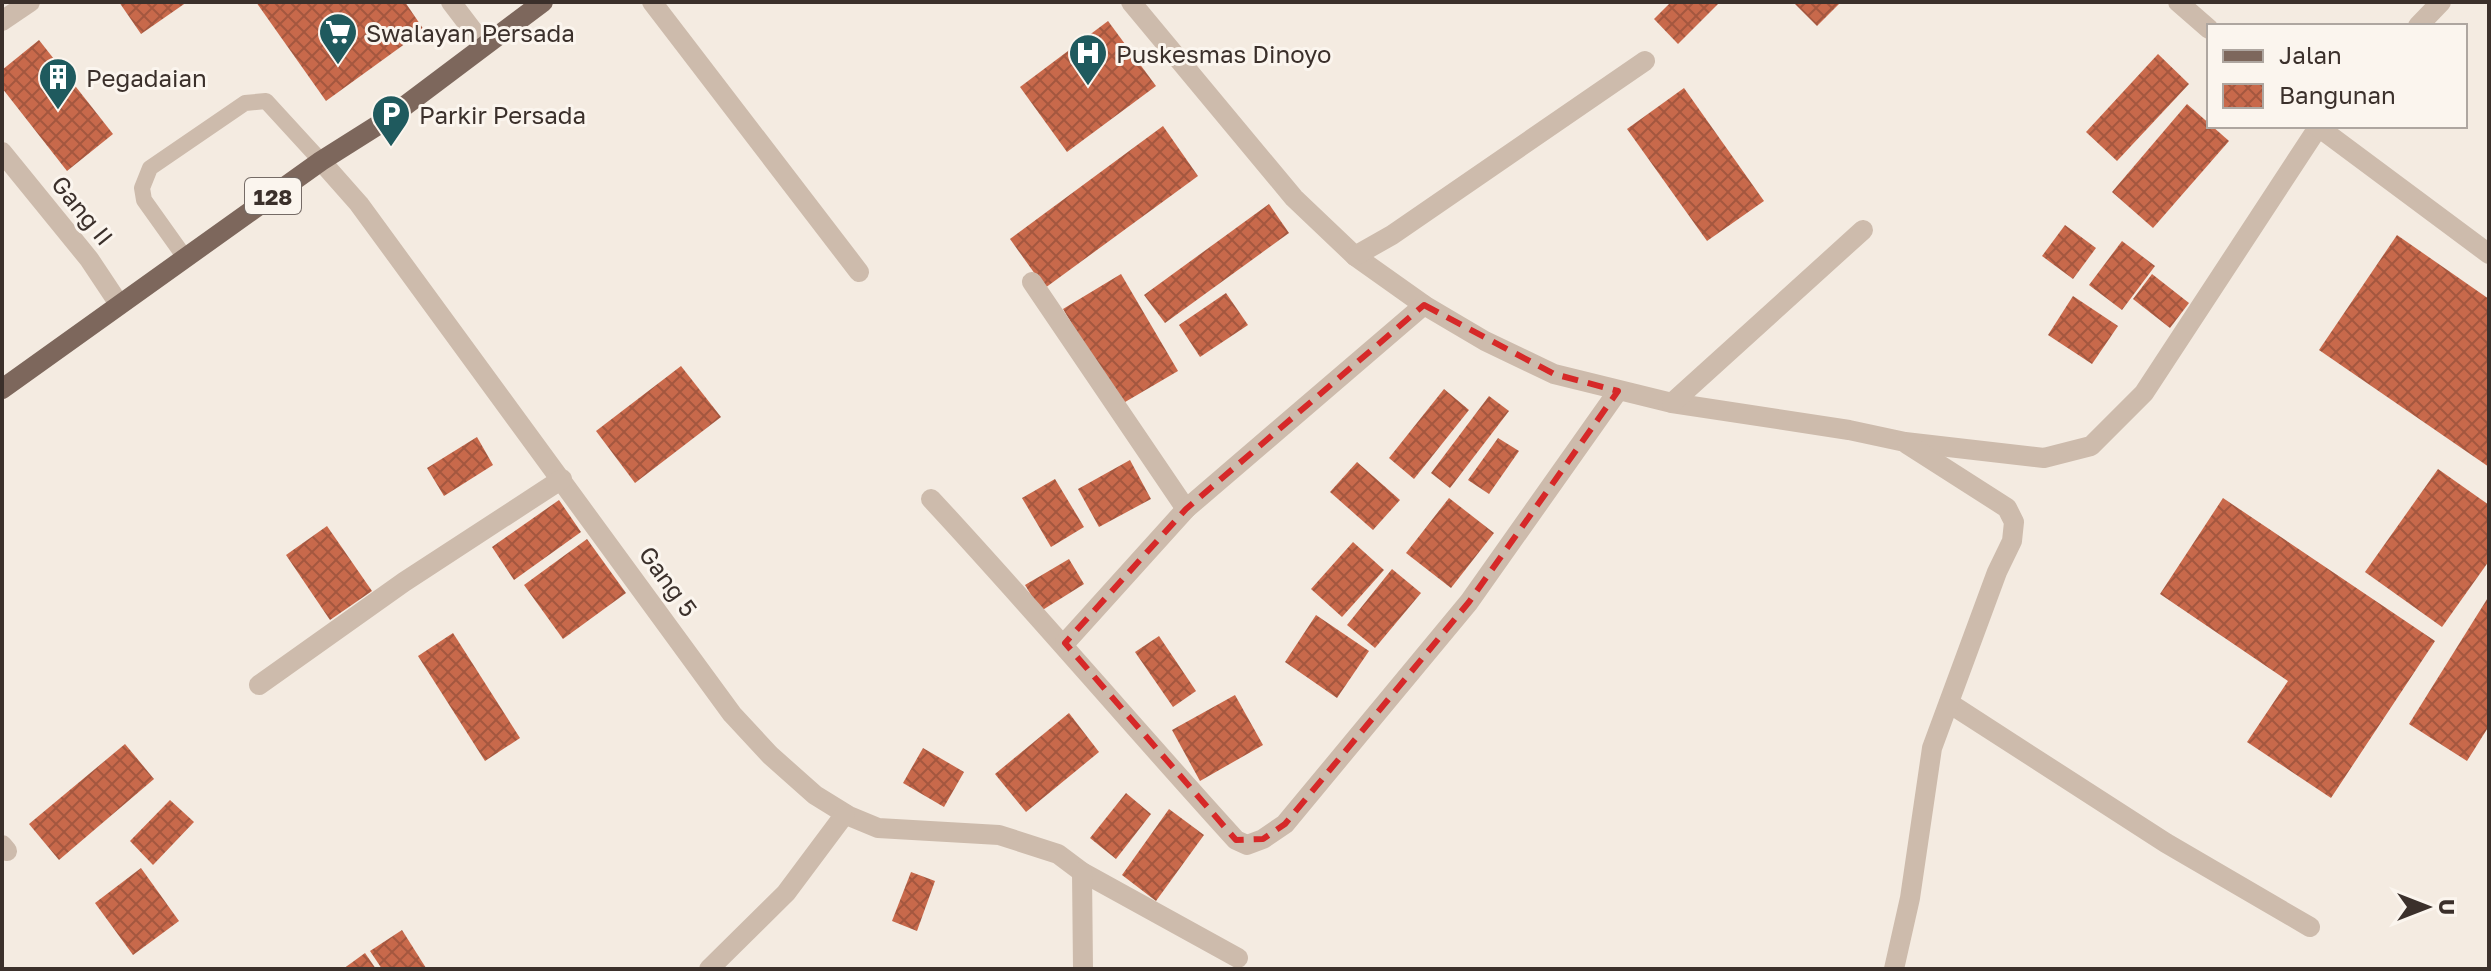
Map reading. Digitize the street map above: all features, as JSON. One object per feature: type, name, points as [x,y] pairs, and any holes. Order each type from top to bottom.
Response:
[{"type":"main road","name":"128","points":[[2,389],[321,161],[386,120],[483,44],[543,2]]},
{"type":"street","points":[[2,21],[30,2]]},
{"type":"street","points":[[451,2],[483,44]]},
{"type":"street","points":[[652,2],[859,272]]},
{"type":"street","points":[[1131,2],[1294,198],[1355,256],[1424,305],[1485,341],[1554,374],[1672,403],[1849,430],[1905,442],[2044,458],[2091,446],[2144,393],[2317,128]]},
{"type":"street","points":[[2178,2],[2207,27]]},
{"type":"street","points":[[2420,24],[2441,2]]},
{"type":"street","points":[[1355,256],[1392,235],[1645,61]]},
{"type":"street","points":[[2321,128],[2489,254]]},
{"type":"street","name":"Gang II","points":[[2,152],[89,259],[119,304]]},
{"type":"street","name":"Gang 5","points":[[321,161],[359,204],[732,714],[770,755],[815,795],[845,814],[878,828],[999,835],[1058,854],[1082,872],[1238,958]]},
{"type":"street","points":[[1672,403],[1863,230]]},
{"type":"street","points":[[1032,282],[1186,509]]},
{"type":"street","points":[[1065,643],[1186,509],[1424,305]]},
{"type":"street","points":[[931,499],[1065,643],[1108,700],[1236,840],[1247,845],[1263,839],[1285,824],[1469,602],[1618,391]]},
{"type":"street","points":[[1894,969],[1910,898],[1932,748],[1997,572],[2012,541],[2014,522],[2007,508],[1905,442]]},
{"type":"street","points":[[259,685],[404,582],[562,479]]},
{"type":"street","points":[[1949,703],[2166,843],[2310,927]]},
{"type":"street","points":[[709,969],[786,893],[845,814]]},
{"type":"street","points":[[1082,872],[1083,969]]},
{"type":"lane","points":[[186,259],[144,200],[142,188],[150,168],[245,103],[255,100],[266,101],[321,161]]},
{"type":"highlighted area","points":[[1424,305],[1554,374],[1618,391],[1469,602],[1285,824],[1263,839],[1236,840],[1065,643],[1186,509]]},
{"type":"building","points":[[119,2],[187,2],[141,34]]},
{"type":"building","name":"Swalayan Persada","points":[[256,2],[405,2],[424,30],[326,101]]},
{"type":"building","points":[[1671,2],[1720,2],[1678,44],[1654,19]]},
{"type":"building","points":[[1793,2],[1841,2],[1817,26]]},
{"type":"building","name":"Puskesmas Dinoyo","points":[[1108,21],[1156,86],[1067,152],[1020,87]]},
{"type":"building","name":"Pegadaian","points":[[39,40],[113,134],[67,171],[2,88],[2,70]]},
{"type":"building","points":[[2158,54],[2189,84],[2117,161],[2086,132]]},
{"type":"building","points":[[1684,88],[1764,201],[1707,241],[1627,129]]},
{"type":"building","points":[[2187,104],[2207,122],[2207,128],[2214,128],[2229,141],[2153,228],[2112,192]]},
{"type":"building","points":[[1163,126],[1198,176],[1045,288],[1010,239]]},
{"type":"building","points":[[1269,204],[1289,233],[1165,323],[1144,295]]},
{"type":"building","points":[[2065,225],[2096,248],[2073,279],[2042,256]]},
{"type":"building","points":[[2397,235],[2489,299],[2489,467],[2319,350]]},
{"type":"building","points":[[2122,241],[2155,266],[2122,310],[2089,285]]},
{"type":"building","points":[[1121,274],[1178,371],[1120,405],[1063,309]]},
{"type":"building","points":[[2152,274],[2189,303],[2170,328],[2133,299]]},
{"type":"building","points":[[1226,293],[1248,325],[1200,357],[1179,325]]},
{"type":"building","points":[[2073,296],[2118,326],[2092,364],[2048,335]]},
{"type":"building","points":[[681,366],[721,417],[635,483],[596,431]]},
{"type":"building","points":[[1444,389],[1469,410],[1414,479],[1389,458]]},
{"type":"building","points":[[1489,396],[1509,411],[1450,488],[1431,473]]},
{"type":"building","points":[[477,437],[493,465],[444,496],[427,468]]},
{"type":"building","points":[[1498,438],[1519,451],[1489,494],[1468,480]]},
{"type":"building","points":[[1130,460],[1151,499],[1099,527],[1078,489]]},
{"type":"building","points":[[1357,462],[1400,500],[1373,530],[1330,492]]},
{"type":"building","points":[[2438,469],[2489,505],[2489,561],[2442,627],[2365,572]]},
{"type":"building","points":[[1055,479],[1084,527],[1051,547],[1022,498]]},
{"type":"building","points":[[1449,498],[1494,533],[1451,588],[1406,553]]},
{"type":"building","points":[[2223,498],[2435,641],[2331,798],[2247,742],[2288,681],[2160,594]]},
{"type":"building","points":[[559,500],[581,532],[514,580],[492,547]]},
{"type":"building","points":[[327,526],[372,591],[330,620],[286,555]]},
{"type":"building","points":[[587,539],[626,593],[563,639],[524,585]]},
{"type":"building","points":[[1353,542],[1384,570],[1342,617],[1311,589]]},
{"type":"building","points":[[1069,559],[1084,584],[1041,611],[1025,585]]},
{"type":"building","points":[[1392,569],[1421,593],[1375,648],[1347,625]]},
{"type":"building","points":[[2489,596],[2489,726],[2467,761],[2409,724]]},
{"type":"building","points":[[1316,615],[1369,651],[1337,698],[1285,662]]},
{"type":"building","points":[[453,633],[520,738],[485,761],[418,656]]},
{"type":"building","points":[[1159,636],[1196,691],[1173,707],[1135,652]]},
{"type":"building","points":[[1235,695],[1263,745],[1200,781],[1172,730]]},
{"type":"building","points":[[1069,713],[1099,752],[1026,812],[995,774]]},
{"type":"building","points":[[125,744],[154,779],[59,860],[29,824]]},
{"type":"building","points":[[923,748],[964,772],[944,807],[903,783]]},
{"type":"building","points":[[1126,793],[1151,814],[1116,859],[1090,838]]},
{"type":"building","points":[[170,800],[194,822],[153,865],[130,841]]},
{"type":"building","points":[[1169,809],[1204,835],[1156,901],[1122,875]]},
{"type":"building","points":[[141,868],[179,921],[133,955],[95,903]]},
{"type":"building","points":[[911,872],[935,881],[917,931],[892,921]]},
{"type":"building","points":[[402,930],[426,968],[382,969],[370,951]]},
{"type":"building","points":[[365,953],[376,969],[343,969]]},
{"type":"place","name":"Swalayan Persada","points":[[338,66]]},
{"type":"place","name":"Puskesmas Dinoyo","points":[[1088,87]]},
{"type":"place","name":"Pegadaian","points":[[58,111]]},
{"type":"place","name":"Parkir Persada","points":[[391,148]]}]
